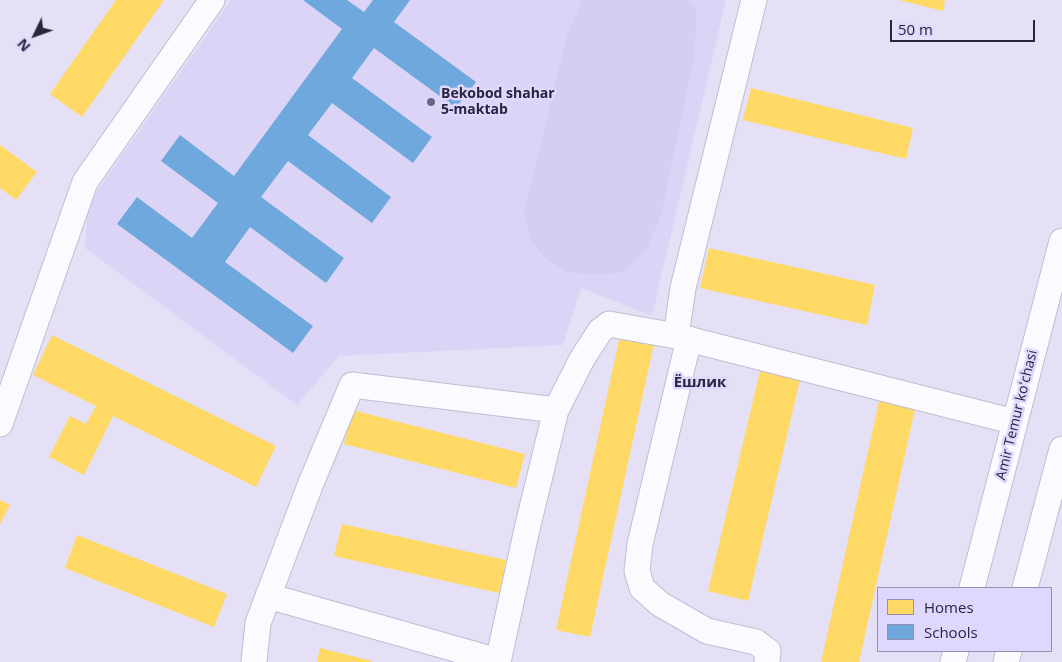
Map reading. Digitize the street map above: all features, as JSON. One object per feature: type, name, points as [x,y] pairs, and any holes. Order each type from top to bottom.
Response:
[{"type":"street","points":[[0,424],[85,182],[212,0]]},
{"type":"street","points":[[754,0],[683,288],[682,337],[640,544],[637,570],[642,588],[660,604],[707,630],[756,642],[768,651],[767,662]]},
{"type":"street","name":"Amir Temur koʻchasi","points":[[972,587],[1062,241]]},
{"type":"street","points":[[268,596],[498,661],[556,410],[582,359],[600,330],[608,324],[682,337],[1015,422]]},
{"type":"street","points":[[254,662],[258,623],[310,483],[352,385],[556,410]]},
{"type":"street","points":[[1025,587],[1062,449]]},
{"type":"shaded area","name":"Bekobod shahar 5-maktab","points":[[231,0],[726,0],[652,316],[581,288],[563,345],[339,356],[297,405],[85,248],[88,204]]},
{"type":"shaded area","points":[[582,0],[690,0],[697,11],[694,58],[661,215],[647,249],[623,272],[597,275],[567,272],[545,258],[531,240],[524,212],[566,39]]},
{"type":"building: Homes","points":[[116,0],[164,0],[82,117],[50,94]]},
{"type":"building: Homes","points":[[899,0],[945,0],[943,11]]},
{"type":"building: Homes","points":[[751,88],[913,128],[906,159],[743,120]]},
{"type":"building: Homes","points":[[0,145],[37,172],[16,200],[0,188]]},
{"type":"building: Homes","points":[[709,248],[875,285],[867,325],[700,288]]},
{"type":"building: Homes","points":[[621,331],[655,339],[590,637],[556,630]]},
{"type":"building: Homes","points":[[52,335],[276,446],[256,487],[113,416],[84,475],[49,457],[70,416],[86,424],[96,406],[33,375]]},
{"type":"building: Homes","points":[[760,371],[800,380],[748,601],[708,591]]},
{"type":"building: Homes","points":[[880,397],[916,405],[859,662],[821,662]]},
{"type":"building: Homes","points":[[352,410],[525,454],[516,488],[344,444]]},
{"type":"building: Homes","points":[[0,500],[10,505],[0,524]]},
{"type":"building: Homes","points":[[342,524],[506,560],[499,593],[334,556]]},
{"type":"building: Homes","points":[[77,535],[227,594],[214,627],[65,568]]},
{"type":"building: Homes","points":[[320,648],[372,661],[372,662],[317,662]]},
{"type":"building: Schools","points":[[303,0],[347,0],[364,12],[373,0],[410,0],[394,22],[476,82],[456,108],[374,48],[352,78],[432,137],[413,163],[332,103],[308,135],[391,197],[372,223],[288,161],[261,197],[344,258],[326,283],[250,227],[225,262],[313,326],[293,353],[117,224],[137,197],[192,238],[218,203],[161,161],[180,135],[234,176],[342,29]]},
{"type":"place","name":"Bekobod shahar 5-maktab","points":[[431,102]]},
{"type":"district","name":"Ёшлик","points":[[700,383]]}]
